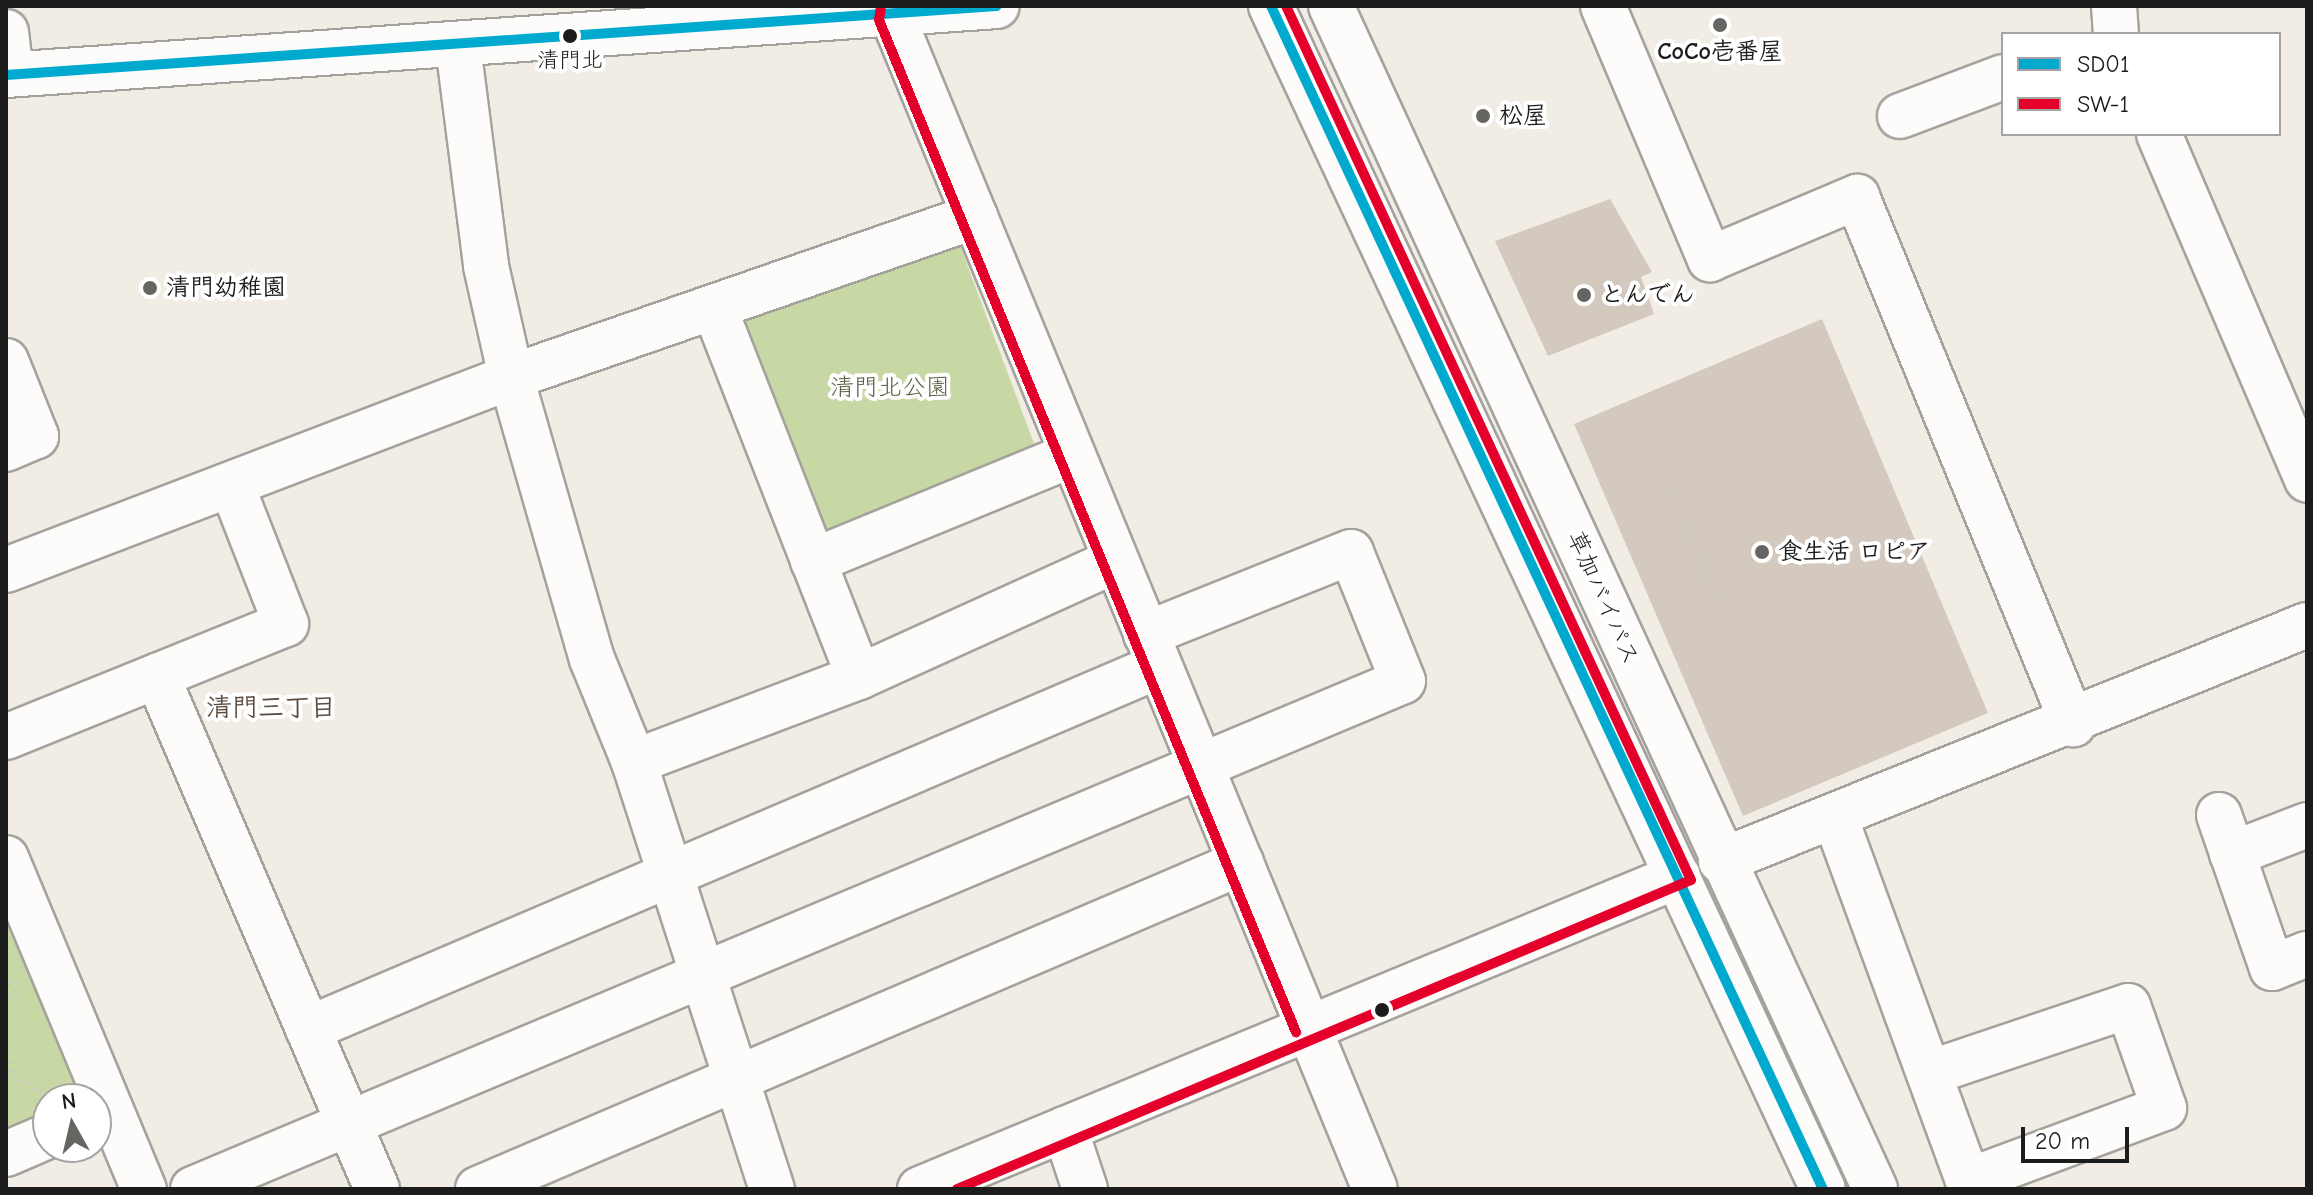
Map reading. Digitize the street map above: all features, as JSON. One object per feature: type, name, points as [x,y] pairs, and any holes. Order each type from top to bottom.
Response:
[{"type":"main road","points":[[6,32],[8,75],[997,6]]},
{"type":"main road","name":"草加バイパス","points":[[1271,6],[1823,1189]]},
{"type":"main road","name":"草加バイパス","points":[[1331,6],[1721,861],[1875,1189]]},
{"type":"main road","points":[[1603,6],[1710,259],[1857,197],[2073,724]]},
{"type":"main road","points":[[892,15],[1375,1189]]},
{"type":"main road","points":[[458,46],[486,266],[511,377],[592,659],[634,762],[697,973],[772,1189]]},
{"type":"main road","points":[[1900,116],[2001,78]]},
{"type":"main road","points":[[2160,136],[2307,480]]},
{"type":"main road","points":[[6,570],[511,377],[975,216]]},
{"type":"main road","points":[[714,307],[859,677]]},
{"type":"main road","points":[[6,361],[36,436],[6,449]]},
{"type":"main road","points":[[813,561],[1072,455]]},
{"type":"main road","points":[[6,737],[286,624],[231,484]]},
{"type":"main road","points":[[193,1189],[349,1126],[697,973],[1403,681],[1351,552],[1153,650],[668,871],[308,1029]]},
{"type":"main road","points":[[634,762],[859,677],[1115,561]]},
{"type":"main road","points":[[1721,861],[2073,724],[2307,625]]},
{"type":"main road","points":[[157,676],[377,1189]]},
{"type":"main road","points":[[1835,817],[1968,1181],[2164,1108],[2128,1006],[1929,1073]]},
{"type":"main road","points":[[2307,825],[2226,834],[2272,968],[2307,954]]},
{"type":"main road","points":[[6,858],[92,1083]]},
{"type":"main road","points":[[478,1189],[733,1076],[1241,863]]},
{"type":"main road","points":[[920,1189],[1678,876]]},
{"type":"main road","points":[[1065,1129],[1085,1189]]},
{"type":"main road","points":[[112,1130],[144,1189]]},
{"type":"main road","points":[[6,1154],[32,1143]]},
{"type":"path","points":[[1670,489],[1717,600]]},
{"type":"path","points":[[6,1004],[14,993]]},
{"type":"path","points":[[6,1046],[12,1075],[32,1086]]},
{"type":"green space","name":"清門北公園","points":[[958,240],[1038,454],[826,538],[740,320]]},
{"type":"green space","points":[[6,900],[80,1083],[32,1083],[32,1121],[6,1133]]},
{"type":"building","name":"とんでん","points":[[1610,199],[1652,272],[1641,277],[1654,314],[1548,356],[1495,241]]},
{"type":"building","points":[[1822,319],[1988,713],[1743,816],[1574,424]]},
{"type":"transit line","name":"SW-1","points":[[881,6],[879,20],[1296,1032]]},
{"type":"transit line","name":"SD01","points":[[6,75],[997,6]]},
{"type":"transit line","name":"SD01","points":[[1271,6],[1823,1189]]},
{"type":"transit line","name":"SW-1","points":[[957,1189],[1691,880],[1286,6]]},
{"type":"place","name":"CoCo壱番屋","points":[[1720,25]]},
{"type":"place","name":"清門北","points":[[570,36]]},
{"type":"place","name":"松屋","points":[[1483,116]]},
{"type":"place","name":"清門幼稚園","points":[[150,288]]},
{"type":"place","name":"とんでん","points":[[1584,295]]},
{"type":"place","name":"食生活 ロピア","points":[[1762,552]]},
{"type":"district","name":"清門三丁目","points":[[271,709]]}]
